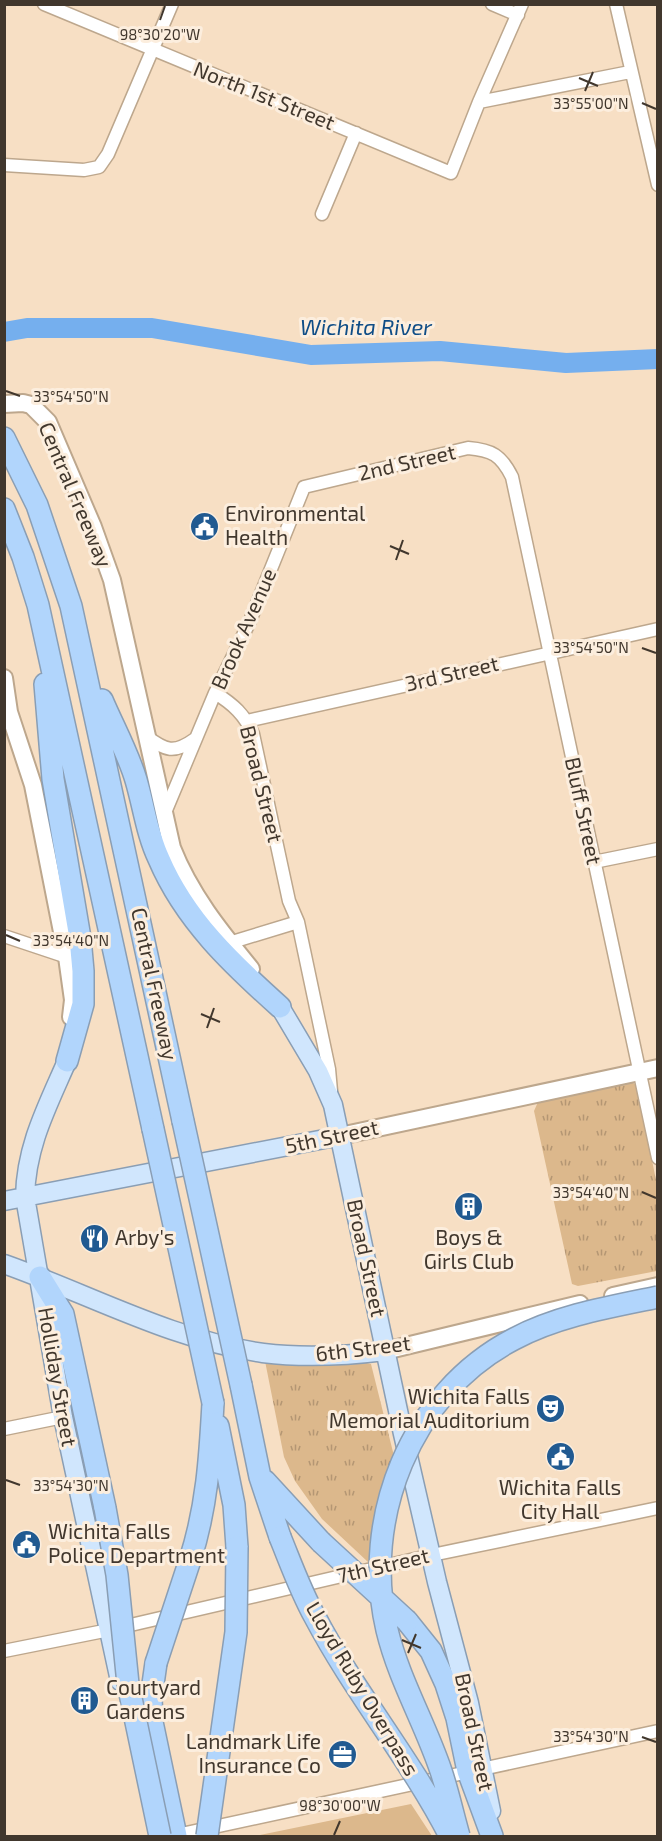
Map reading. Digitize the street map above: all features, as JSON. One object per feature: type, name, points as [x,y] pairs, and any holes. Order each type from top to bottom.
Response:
[{"type":"highway","name":"Central Freeway","points":[[4,438],[37,505],[54,549],[71,606],[261,1476],[280,1537]]},
{"type":"highway","name":"Central Freeway","points":[[4,509],[23,557],[38,605],[234,1505],[237,1547],[236,1632],[207,1836]]},
{"type":"highway","points":[[38,605],[53,779],[80,938],[83,971],[83,1004],[67,1061]]},
{"type":"highway","points":[[83,655],[135,778],[152,844],[168,879],[209,939],[280,1007]]},
{"type":"highway","points":[[39,1277],[63,1314],[105,1508],[117,1575],[128,1684],[170,1836]]},
{"type":"highway","points":[[459,1836],[441,1770],[396,1663],[384,1612],[381,1579],[384,1521],[398,1467],[435,1404],[460,1377],[481,1359],[514,1339],[553,1322],[657,1297]]},
{"type":"highway","points":[[170,1836],[152,1722],[151,1698],[156,1663],[190,1560],[204,1506],[213,1402]]},
{"type":"highway","points":[[261,1476],[321,1542],[407,1621],[430,1651],[446,1684],[474,1770],[492,1836]]},
{"type":"highway","name":"Lloyd Ruby Overpass","points":[[280,1537],[314,1617],[450,1836]]},
{"type":"main road","name":"Central Freeway","points":[[4,404],[31,405],[48,422],[88,516],[112,580],[164,816],[172,848],[182,873],[199,902],[280,1007]]},
{"type":"main road","points":[[4,678],[6,715],[33,785],[67,957],[73,1000],[67,1061]]},
{"type":"main road","points":[[280,1007],[318,1071],[333,1104]]},
{"type":"main road","name":"Holliday Street","points":[[67,1061],[34,1138],[26,1174],[25,1197],[63,1417],[152,1836]]},
{"type":"main road","name":"5th Street","points":[[4,1200],[340,1136],[657,1068]]},
{"type":"main road","name":"Broad Street","points":[[333,1104],[385,1351],[469,1703],[474,1770],[497,1836]]},
{"type":"main road","points":[[4,1200],[34,1138]]},
{"type":"main road","name":"6th Street","points":[[4,1264],[166,1328],[262,1353],[306,1356],[344,1356],[385,1351],[657,1286]]},
{"type":"street","name":"North 1st Street","points":[[44,4],[451,173],[479,102]]},
{"type":"street","points":[[4,165],[84,170],[99,168],[108,154],[172,4]]},
{"type":"street","points":[[479,102],[520,10],[492,4]]},
{"type":"street","points":[[616,4],[657,184]]},
{"type":"street","points":[[479,102],[630,72]]},
{"type":"street","points":[[322,214],[356,133]]},
{"type":"street","name":"2nd Street","points":[[304,487],[468,448],[484,450],[497,455],[506,465]]},
{"type":"street","name":"Bluff Street","points":[[506,465],[512,477],[657,1158]]},
{"type":"street","name":"Brook Avenue","points":[[164,816],[215,693],[250,621],[304,487]]},
{"type":"street","name":"3rd Street","points":[[247,721],[657,629]]},
{"type":"street","name":"Broad Street","points":[[215,693],[238,710],[247,721],[253,734],[289,901],[298,922],[329,1069],[333,1104]]},
{"type":"street","points":[[146,736],[167,749],[182,748],[196,738]]},
{"type":"street","points":[[594,862],[657,849]]},
{"type":"street","points":[[229,943],[298,922]]},
{"type":"street","points":[[4,936],[67,957]]},
{"type":"street","points":[[4,1430],[63,1417]]},
{"type":"street","name":"7th Street","points":[[4,1651],[109,1630],[432,1555],[657,1508]]},
{"type":"street","points":[[170,1836],[657,1731]]},
{"type":"green space","points":[[632,1082],[637,1086],[657,1185],[657,1271],[578,1286],[572,1284],[534,1111],[538,1102]]},
{"type":"green space","points":[[265,1361],[327,1365],[363,1362],[371,1364],[396,1464],[374,1564],[368,1562],[322,1519],[295,1481],[284,1457]]},
{"type":"green space","points":[[411,1804],[432,1836],[255,1836]]},
{"type":"waterway","name":"Wichita River","points":[[4,332],[27,328],[152,328],[311,355],[440,351],[566,363],[658,359]]},
{"type":"place","name":"Environmental Health","points":[[204,526]]},
{"type":"place","name":"Boys & Girls Club","points":[[469,1207]]},
{"type":"place","name":"Arby's","points":[[94,1238]]},
{"type":"place","name":"Wichita Falls Memorial Auditorium","points":[[551,1409]]},
{"type":"place","name":"Wichita Falls City Hall","points":[[560,1457]]},
{"type":"place","name":"Wichita Falls Police Department","points":[[27,1544]]},
{"type":"place","name":"Courtyard Gardens","points":[[85,1700]]},
{"type":"place","name":"Landmark Life Insurance Co","points":[[342,1754]]}]
